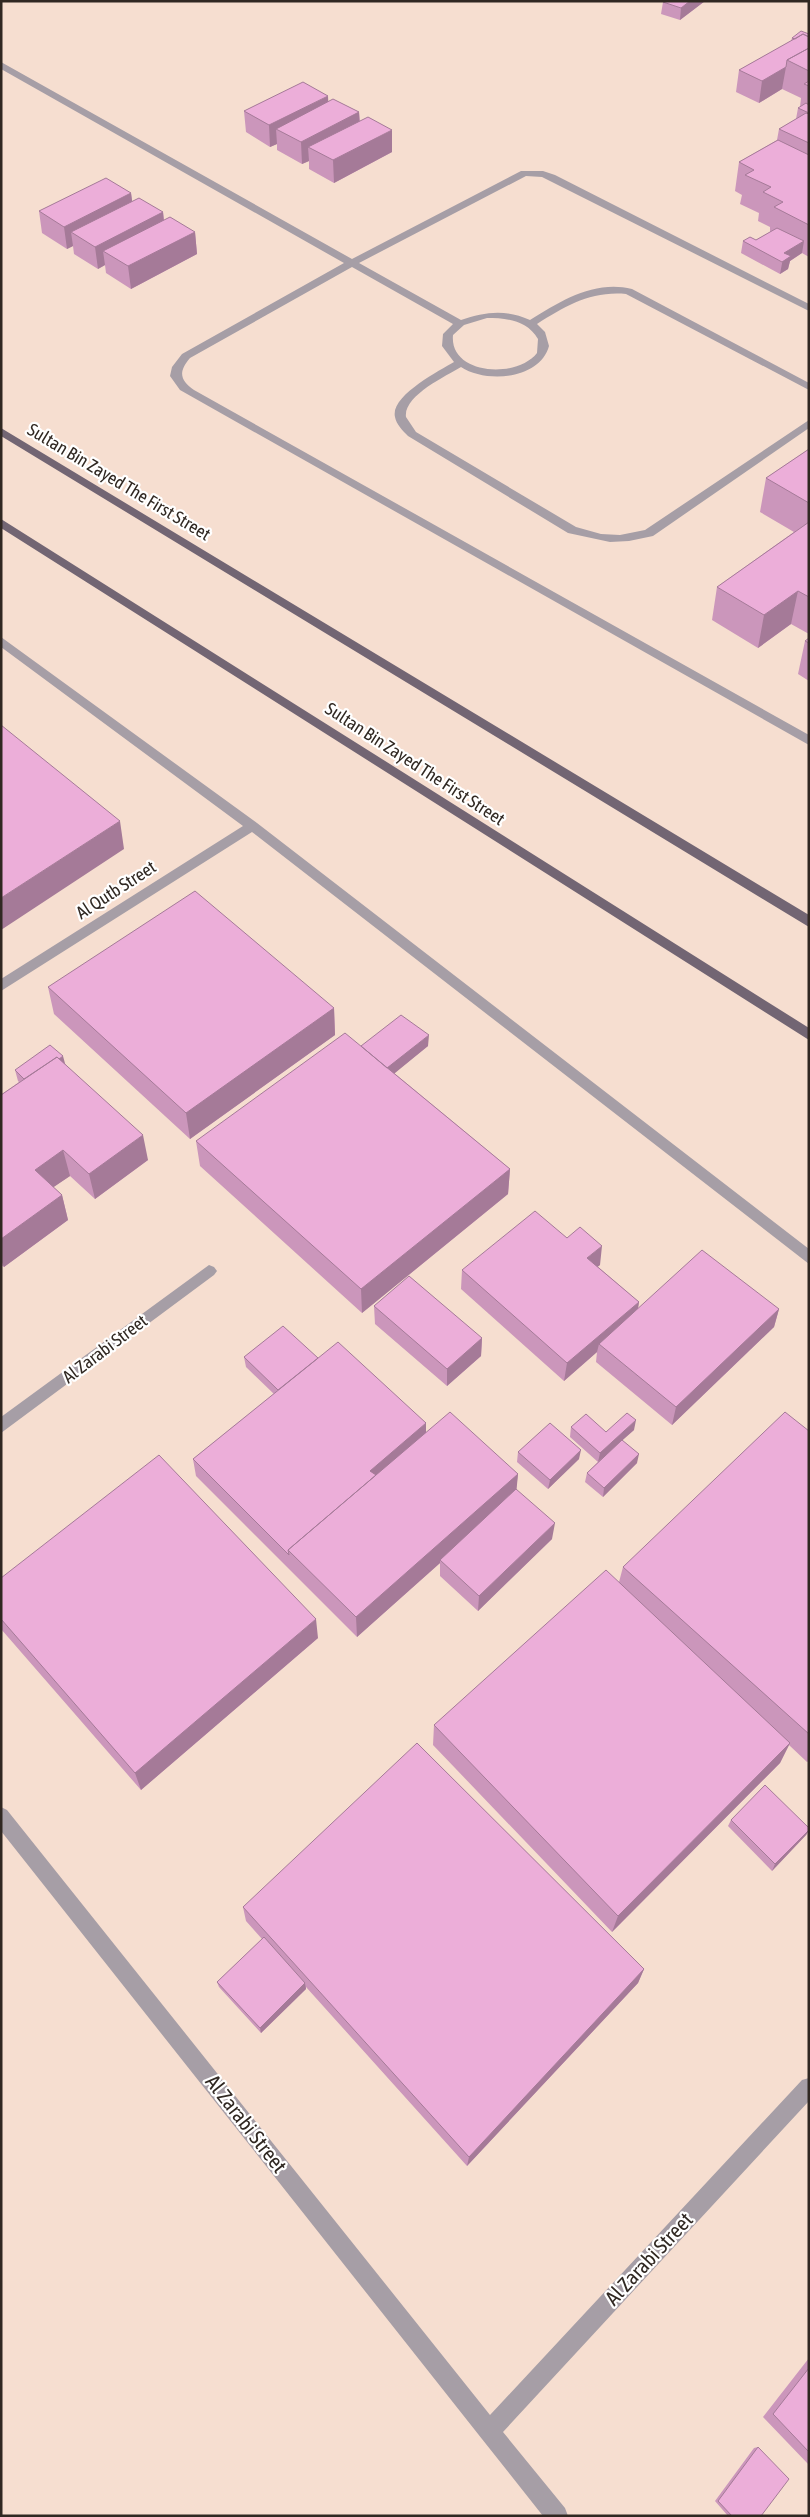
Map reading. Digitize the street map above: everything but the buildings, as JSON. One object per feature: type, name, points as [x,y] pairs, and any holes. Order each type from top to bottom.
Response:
[{"type":"main road","name":"Sultan Bin Zayed The First Street","points":[[1,431],[809,922]]},
{"type":"main road","name":"Sultan Bin Zayed The First Street","points":[[1,523],[809,1034]]},
{"type":"street","points":[[1,65],[459,324]]},
{"type":"street","points":[[809,308],[552,177],[533,172],[515,176],[351,263],[186,356],[177,365],[174,375],[179,385],[809,741]]},
{"type":"street","points":[[530,324],[580,294],[611,289],[628,291],[809,387]]},
{"type":"street","points":[[486,315],[510,317],[530,324],[540,332],[545,342],[543,352],[536,361],[524,368],[490,373],[459,364],[450,356],[446,348],[446,339],[450,330],[459,324],[486,315]]},
{"type":"street","points":[[459,364],[405,400],[400,411],[402,423],[412,434],[572,530],[590,536],[610,539],[631,538],[649,533],[809,423]]},
{"type":"street","points":[[1,641],[252,826],[809,1258]]},
{"type":"street","name":"Al Qutb Street","points":[[1,986],[252,826]]},
{"type":"street","name":"Al Zarabi Street","points":[[1,1426],[209,1271]]},
{"type":"street","name":"Al Zarabi Street","points":[[1,1816],[557,2516]]},
{"type":"street","name":"Al Zarabi Street","points":[[489,2432],[809,2087]]}]
